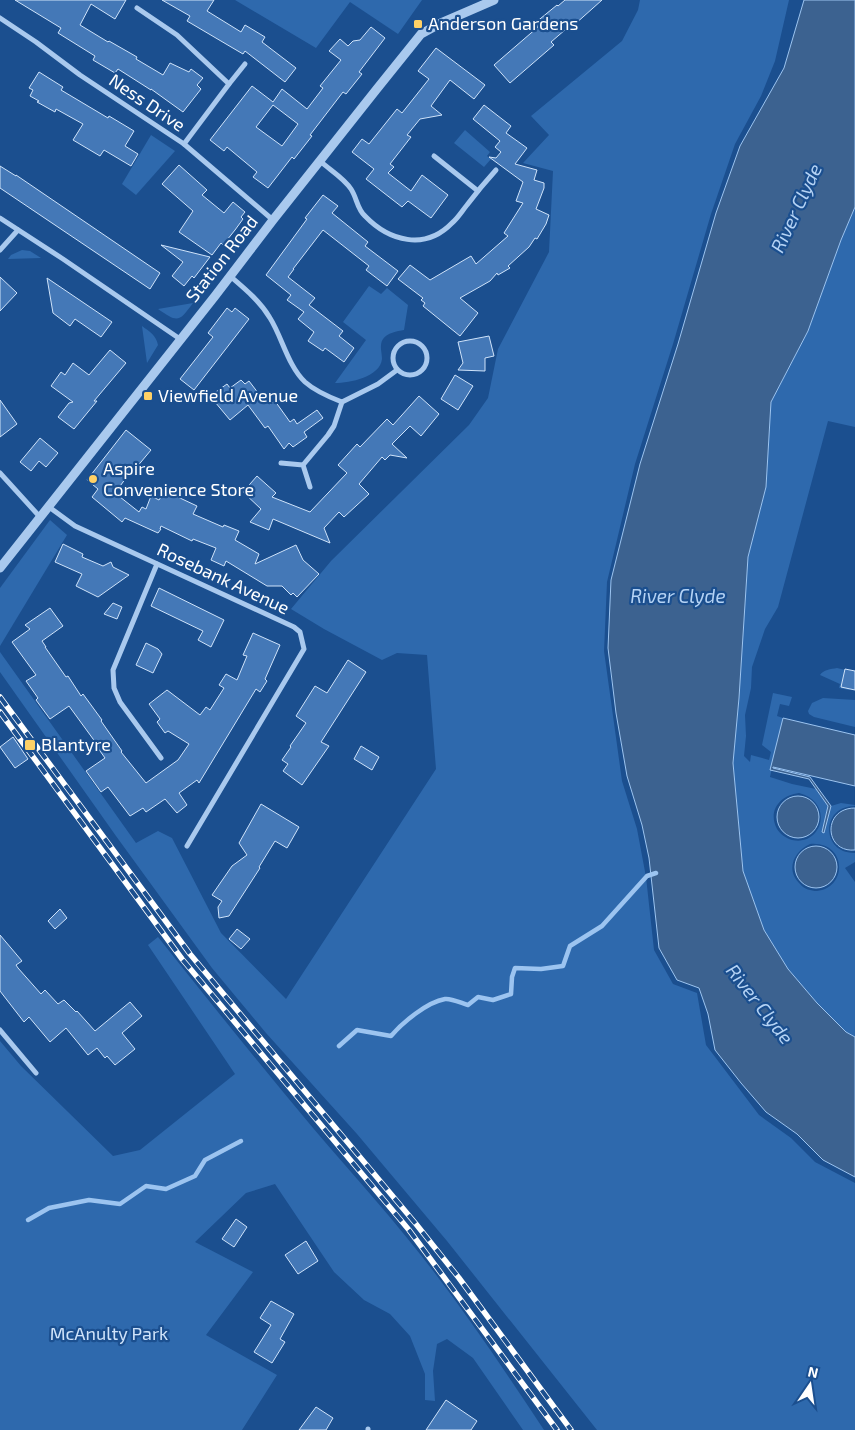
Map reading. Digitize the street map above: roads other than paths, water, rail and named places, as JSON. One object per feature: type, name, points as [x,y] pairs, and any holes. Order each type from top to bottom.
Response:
[{"type":"street","name":"Station Road","points":[[0,568],[50,507],[392,68],[421,34],[441,23],[494,0]]},
{"type":"street","points":[[137,8],[176,35],[229,84]]},
{"type":"street","name":"Ness Drive","points":[[0,18],[80,75],[184,144],[273,220]]},
{"type":"street","points":[[184,144],[245,64]]},
{"type":"street","points":[[434,156],[478,191]]},
{"type":"street","points":[[320,161],[351,190],[364,216],[389,234],[401,239],[416,241],[441,232],[452,223],[496,170]]},
{"type":"street","points":[[0,218],[180,339]]},
{"type":"street","points":[[0,250],[18,230]]},
{"type":"street","points":[[230,276],[251,294],[270,317],[298,375],[321,393],[342,402]]},
{"type":"street","points":[[403,341],[420,343],[427,352],[426,364],[423,369],[413,375],[402,374],[397,370],[392,360],[395,348],[403,341]]},
{"type":"street","points":[[303,465],[328,436],[334,426],[342,402],[378,384],[397,370]]},
{"type":"street","points":[[281,463],[303,465]]},
{"type":"street","points":[[303,465],[310,487]]},
{"type":"street","points":[[0,473],[40,517]]},
{"type":"street","name":"Rosebank Avenue","points":[[50,507],[75,526],[294,627],[300,632],[304,649],[187,846]]},
{"type":"street","points":[[157,564],[113,670],[114,688],[120,702],[161,758]]},
{"type":"street","points":[[0,1030],[36,1073]]},
{"type":"water","name":"River Clyde","points":[[804,0],[855,0],[855,207],[808,331],[771,402],[766,487],[748,557],[733,763],[743,871],[764,930],[788,969],[817,1003],[846,1032],[855,1037],[855,1177],[823,1160],[797,1134],[766,1112],[741,1083],[715,1050],[708,1014],[699,988],[677,980],[659,948],[649,858],[642,825],[627,776],[616,713],[608,648],[611,580],[640,464],[678,344],[716,213],[740,146],[784,68]]},
{"type":"water","points":[[783,718],[855,735],[855,786],[773,767],[810,777],[831,806],[824,833],[822,832],[828,806],[809,779],[770,770]]},
{"type":"water","points":[[802,796],[810,799],[816,805],[819,817],[816,829],[810,835],[794,838],[786,835],[780,829],[777,813],[780,805],[786,799]]},
{"type":"water","points":[[855,808],[855,850],[845,849],[837,845],[833,838],[832,822],[844,810]]},
{"type":"water","points":[[820,846],[828,849],[834,855],[837,867],[834,879],[828,885],[812,888],[804,885],[798,879],[795,863],[798,855],[804,849]]},
{"type":"waterway","points":[[339,1046],[357,1030],[391,1036],[415,1014],[438,1001],[450,999],[468,1005],[478,997],[493,1000],[511,994],[512,977],[515,968],[541,969],[563,966],[570,946],[602,926],[647,876],[656,873]]},
{"type":"waterway","points":[[28,1220],[49,1208],[89,1200],[120,1204],[146,1186],[166,1189],[195,1176],[205,1160],[241,1141]]},
{"type":"railway","points":[[0,697],[190,954],[416,1224],[459,1278],[571,1430]]},
{"type":"railway","points":[[0,712],[182,959],[409,1230],[557,1430]]},
{"type":"place","name":"Anderson Gardens","points":[[418,24]]},
{"type":"place","name":"Viewfield Avenue","points":[[148,396]]},
{"type":"place","name":"Aspire Convenience Store","points":[[93,479]]},
{"type":"place","name":"Blantyre","points":[[30,745]]},
{"type":"park label","name":"McAnulty Park","points":[[109,1334]]}]
